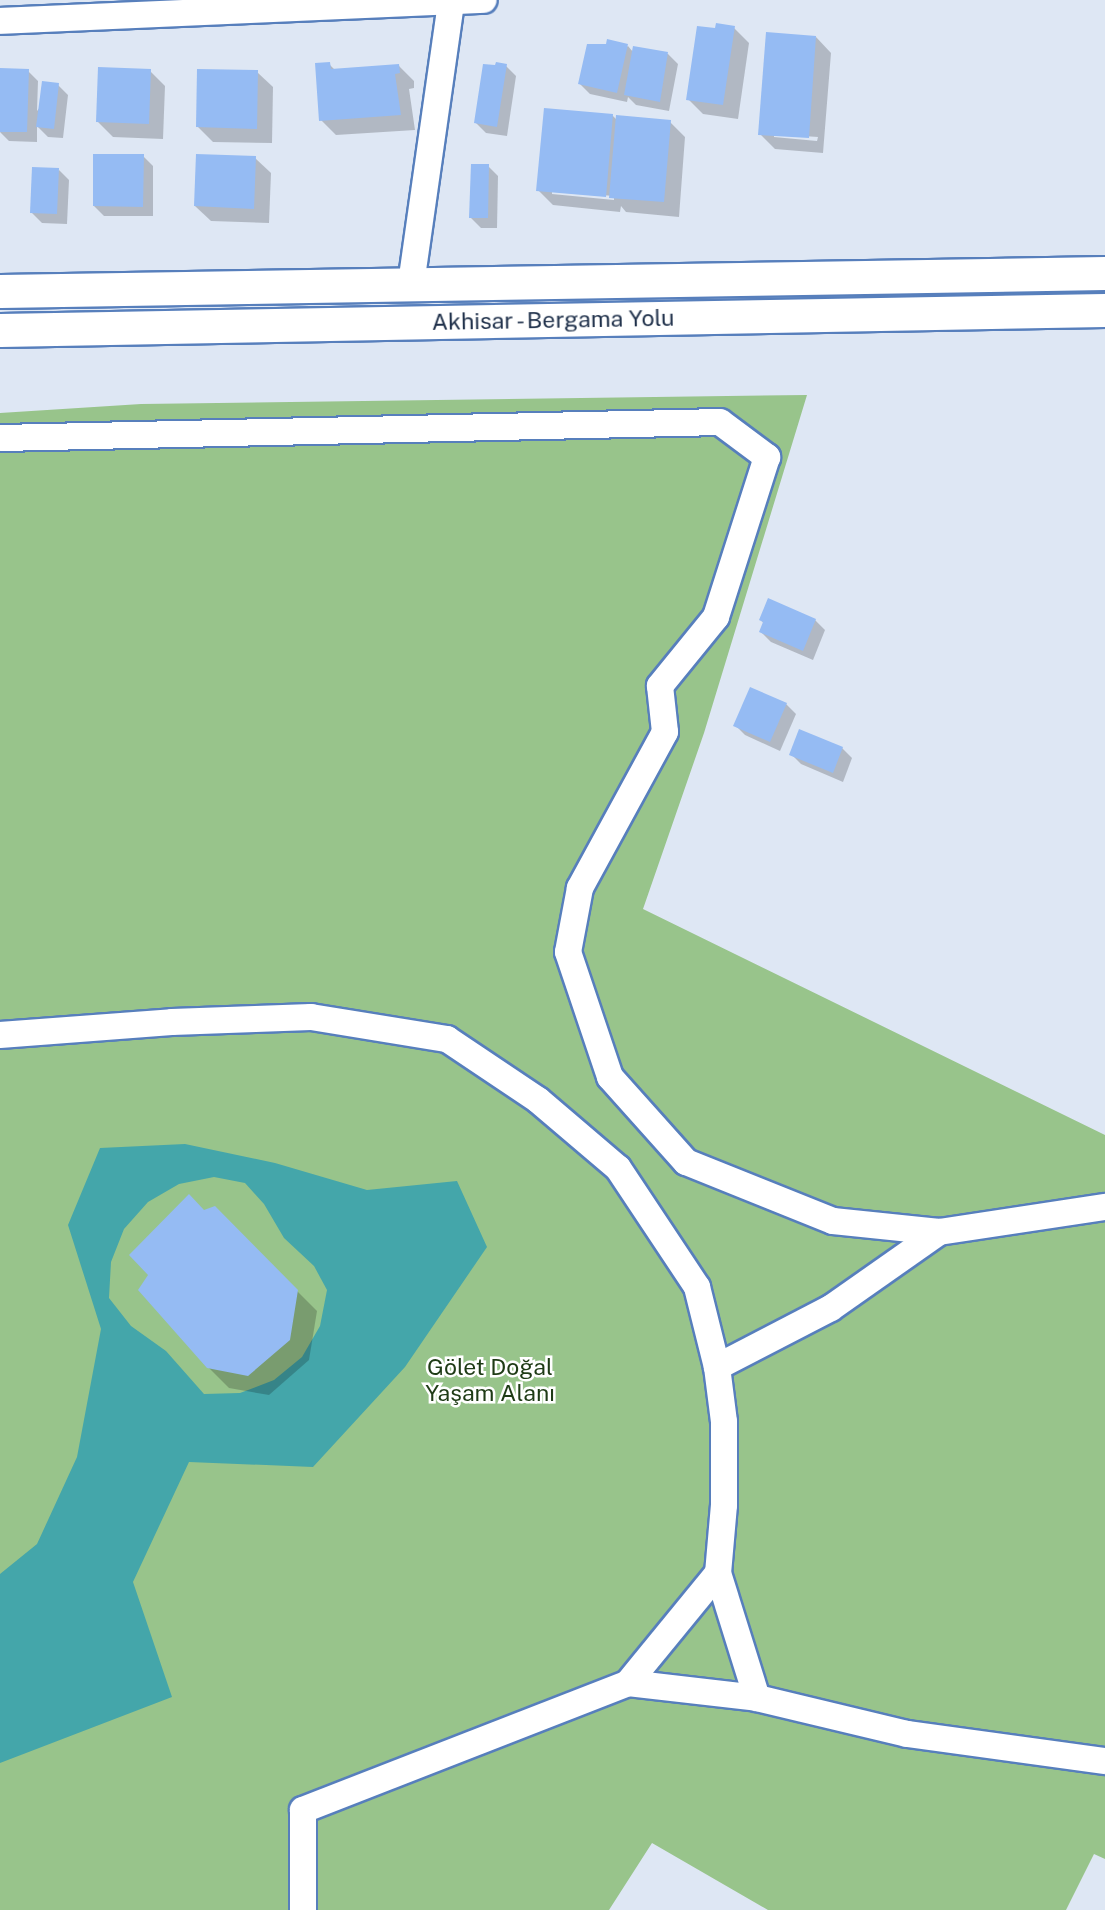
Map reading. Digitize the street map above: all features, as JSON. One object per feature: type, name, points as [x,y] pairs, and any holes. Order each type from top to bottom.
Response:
[{"type":"main road","name":"Akhisar - Bergama Yolu","points":[[0,291],[1105,273]]},
{"type":"main road","name":"Akhisar - Bergama Yolu","points":[[0,330],[1105,310]]},
{"type":"street","points":[[0,20],[38,10],[451,4],[484,0]]},
{"type":"street","points":[[411,284],[451,4]]},
{"type":"street","points":[[0,438],[720,422],[767,457],[716,617],[660,686],[665,732],[580,888],[568,953],[610,1077],[686,1162],[833,1221],[939,1231],[1105,1207]]},
{"type":"street","points":[[0,1035],[172,1022],[311,1017],[447,1039],[538,1100],[618,1168],[697,1287],[717,1367],[724,1422],[724,1505],[718,1573],[757,1698]]},
{"type":"street","points":[[717,1367],[831,1308],[939,1231]]},
{"type":"street","points":[[628,1683],[718,1573]]},
{"type":"street","points":[[303,1910],[303,1810],[628,1683],[757,1698],[907,1734],[1105,1761]]},
{"type":"green space","name":"Gölet Doğal Yaşam Alanı","points":[[807,395],[704,733],[643,909],[1105,1135],[1105,1859],[1094,1854],[1066,1910],[768,1910],[652,1843],[609,1910],[0,1910],[0,413],[141,404]]},
{"type":"water","points":[[185,1144],[275,1163],[367,1190],[457,1181],[487,1247],[405,1367],[313,1467],[189,1462],[133,1582],[172,1697],[0,1763],[0,1574],[37,1544],[77,1457],[101,1329],[68,1225],[100,1148]],"holes":[[[214,1177],[245,1183],[264,1204],[284,1238],[314,1266],[327,1290],[320,1326],[302,1357],[274,1380],[240,1393],[204,1394],[166,1351],[131,1326],[109,1298],[111,1262],[124,1229],[148,1202],[179,1184]]]},
{"type":"building","points":[[716,23],[735,26],[723,105],[686,100],[697,26],[715,28]]},
{"type":"building","points":[[766,32],[816,36],[809,138],[758,135]]},
{"type":"building","points":[[607,39],[628,44],[617,93],[578,84],[587,44],[606,44]]},
{"type":"building","points":[[633,46],[668,52],[660,102],[624,95]]},
{"type":"building","points":[[330,62],[331,69],[399,64],[400,73],[395,74],[401,115],[319,121],[315,63]]},
{"type":"building","points":[[496,62],[507,64],[497,127],[474,123],[483,64],[495,65]]},
{"type":"building","points":[[98,67],[151,69],[149,124],[96,122]]},
{"type":"building","points":[[0,68],[29,69],[27,132],[0,132]]},
{"type":"building","points":[[197,69],[258,70],[257,129],[196,127]]},
{"type":"building","points":[[42,81],[59,83],[54,129],[36,127]]},
{"type":"building","points":[[544,108],[613,114],[606,197],[536,191]]},
{"type":"building","points":[[616,115],[671,120],[664,202],[609,198]]},
{"type":"building","points":[[93,154],[144,154],[143,207],[93,206]]},
{"type":"building","points":[[196,154],[256,156],[254,209],[194,206]]},
{"type":"building","points":[[471,164],[489,164],[488,218],[469,218]]},
{"type":"building","points":[[32,167],[59,168],[57,214],[30,213]]},
{"type":"building","points":[[768,598],[816,619],[803,651],[759,632],[763,622],[759,620]]},
{"type":"building","points":[[750,687],[787,703],[770,742],[733,726]]},
{"type":"building","points":[[799,729],[843,747],[833,773],[789,755]]},
{"type":"building","points":[[189,1194],[204,1210],[215,1206],[298,1290],[290,1340],[248,1376],[207,1368],[138,1290],[148,1275],[129,1255]]}]
